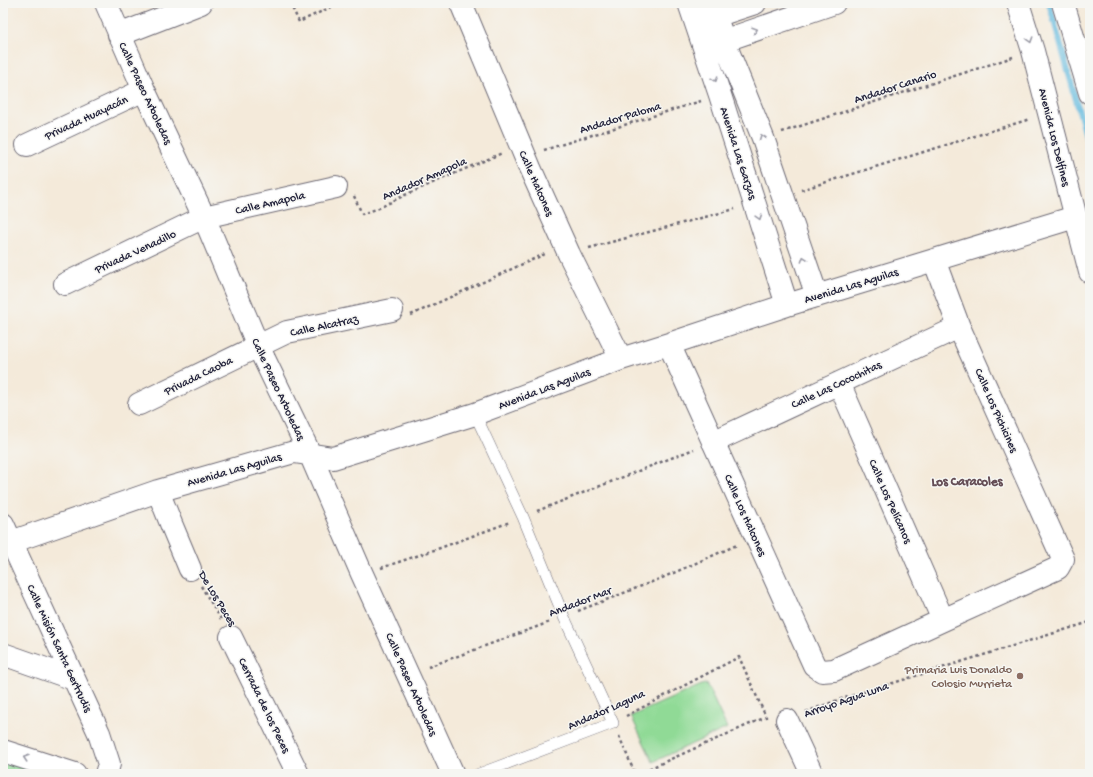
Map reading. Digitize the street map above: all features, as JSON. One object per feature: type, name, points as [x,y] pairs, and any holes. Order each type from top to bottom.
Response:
[{"type":"street","name":"Calle Paseo Arboledas","points":[[106,3],[144,90],[204,217],[258,346],[310,454],[362,574],[453,774]]},
{"type":"street","points":[[119,35],[201,3]]},
{"type":"street","name":"Calle Halcones","points":[[461,3],[568,254],[621,359]]},
{"type":"street","points":[[692,13],[755,3]]},
{"type":"street","points":[[714,44],[834,3]]},
{"type":"street","name":"Avenida Los Delfines","points":[[1018,3],[1033,51],[1090,272]]},
{"type":"street","points":[[1063,3],[1090,93]]},
{"type":"street","name":"Avenida Las Garzas","points":[[713,9],[714,44],[720,95],[787,305]]},
{"type":"street","name":"Avenida Las Garzas","points":[[692,13],[714,44],[762,138],[817,296]]},
{"type":"street","name":"Privada Huayacán","points":[[27,145],[144,90]]},
{"type":"street","name":"Calle Amapola","points":[[204,217],[344,191]]},
{"type":"street","name":"Privada Venadillo","points":[[65,284],[204,217]]},
{"type":"street","name":"Avenida Las Aguilas","points":[[7,533],[294,452],[333,458],[475,414],[621,359],[787,305],[1075,217]]},
{"type":"street","name":"Calle Los Pichicines","points":[[934,260],[960,327],[1063,559],[1058,568],[943,620]]},
{"type":"street","name":"Calle Alcatraz","points":[[258,346],[287,332],[392,310]]},
{"type":"street","name":"Calle Las Cocochitas","points":[[713,442],[960,327]]},
{"type":"street","name":"Calle Los Halcones","points":[[669,344],[814,665],[822,671],[834,670],[943,620]]},
{"type":"street","name":"Privada Caoba","points":[[139,404],[258,346]]},
{"type":"street","name":"Calle Los Pelícanos","points":[[839,383],[943,620]]},
{"type":"street","points":[[158,491],[190,569]]},
{"type":"street","name":"Calle Misión Santa Gertrudis","points":[[7,533],[99,733],[109,764],[106,774]]},
{"type":"street","name":"Cerrada de los Peces","points":[[231,637],[298,774]]},
{"type":"street","points":[[3,654],[74,679]]},
{"type":"street","points":[[787,720],[812,774]]},
{"type":"street","points":[[3,751],[75,774]]},
{"type":"lane","points":[[475,414],[523,517],[564,617],[613,722]]},
{"type":"lane","name":"Andador Laguna","points":[[480,774],[613,722]]},
{"type":"path","points":[[290,3],[299,22],[340,3]]},
{"type":"path","name":"Andador Canario","points":[[762,138],[1033,51]]},
{"type":"path","name":"Andador Paloma","points":[[526,156],[720,95]]},
{"type":"path","points":[[782,196],[1049,112]]},
{"type":"path","name":"Andador Amapola","points":[[344,191],[362,214],[379,208],[503,152],[517,159],[526,156]]},
{"type":"path","name":"Andador Mar","points":[[408,674],[564,617],[662,578],[756,537]]},
{"type":"path","name":"De Los Peces","points":[[190,569],[231,637]]},
{"type":"path","name":"Arroyo Agua Luna","points":[[787,720],[838,700],[1090,622]]},
{"type":"path","name":"Andador Laguna","points":[[613,722],[739,658],[766,717],[636,774]]},
{"type":"path","points":[[613,722],[636,774]]},
{"type":"green space","points":[[706,683],[727,728],[653,762],[631,716]]},
{"type":"green space","points":[[3,757],[53,774],[3,774]]},
{"type":"waterway","points":[[1049,3],[1090,150]]},
{"type":"place","name":"Primaria Luis Donaldo Colosio Murrieta","points":[[1020,676]]},
{"type":"district","name":"Los Caracoles","points":[[967,480]]}]
